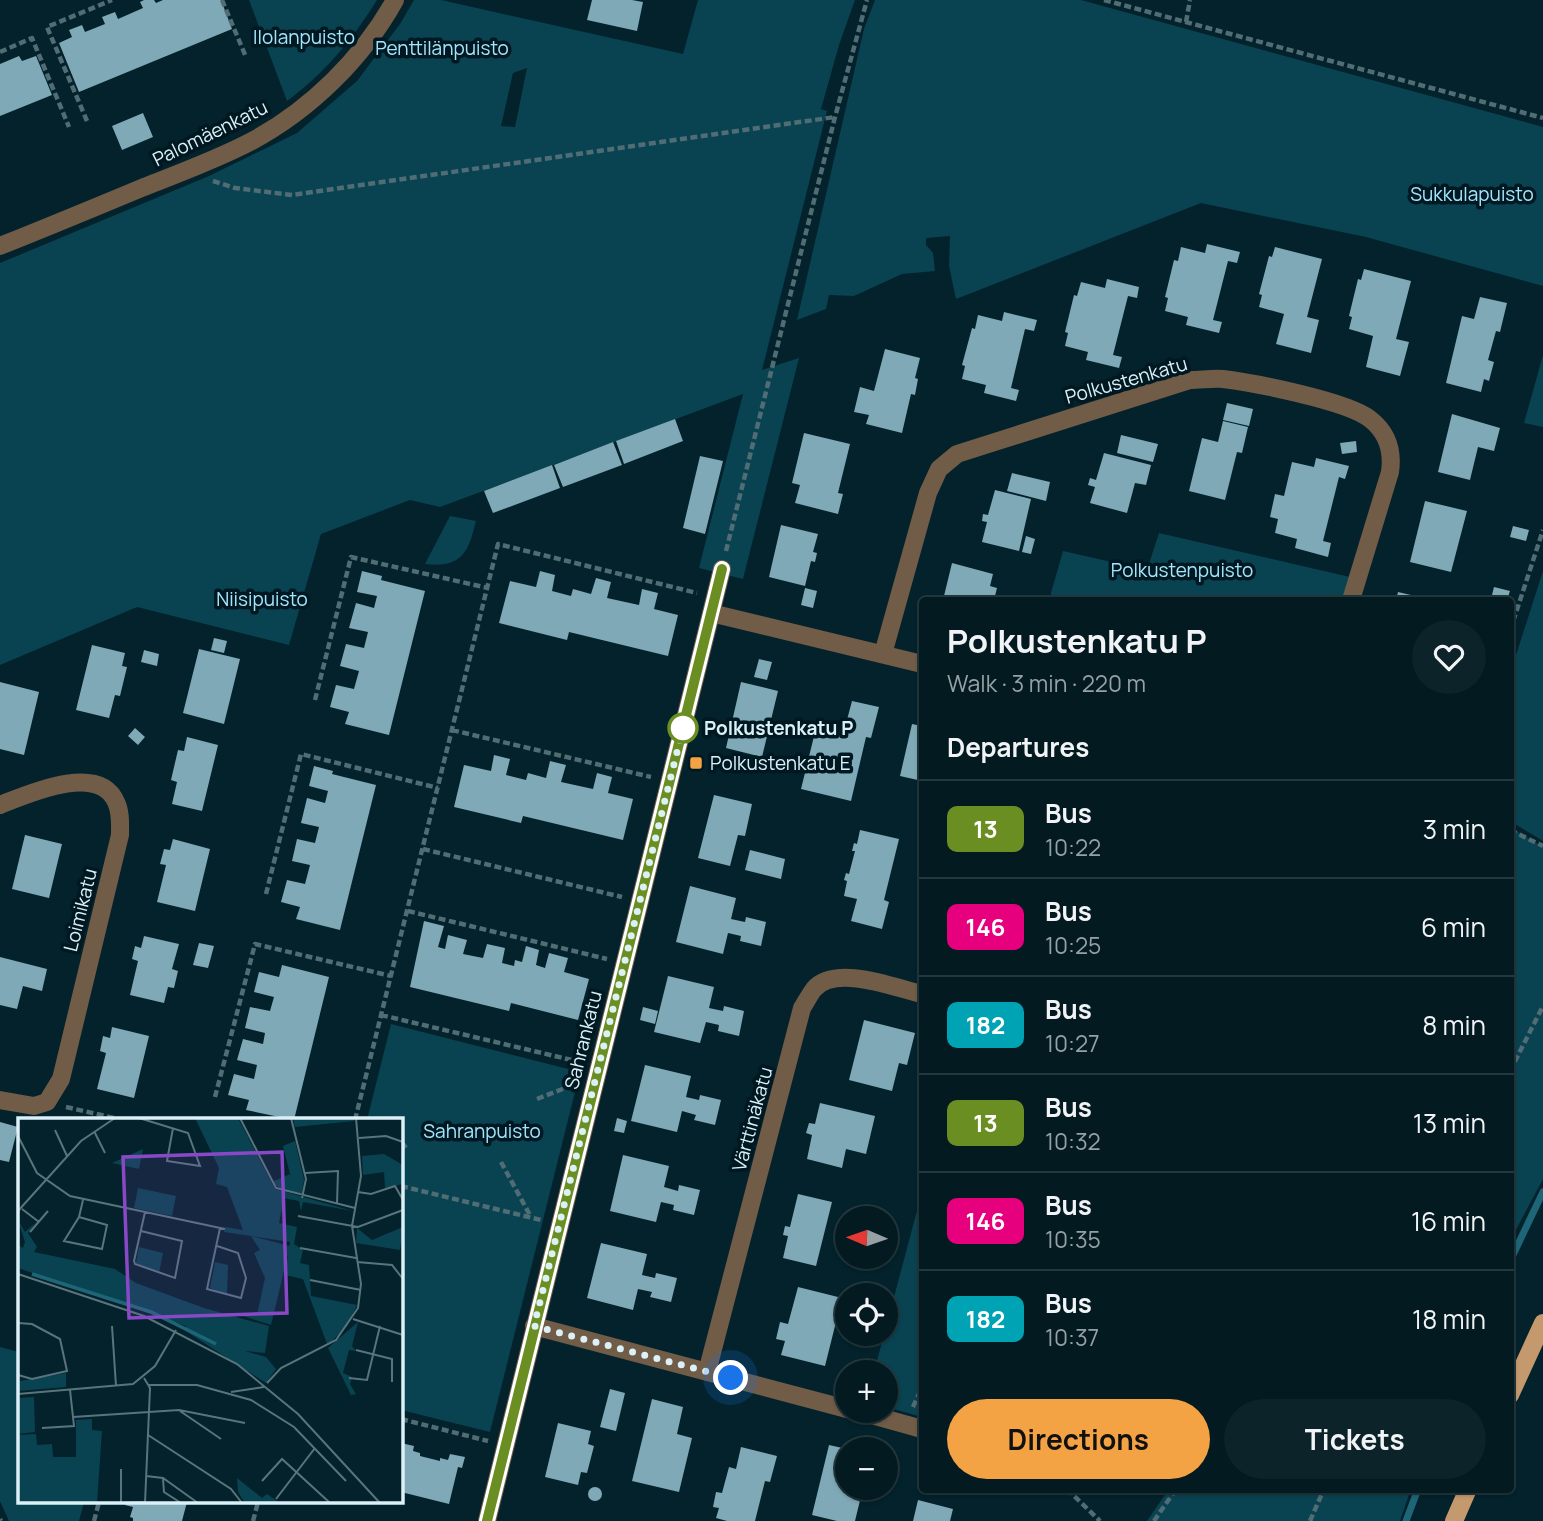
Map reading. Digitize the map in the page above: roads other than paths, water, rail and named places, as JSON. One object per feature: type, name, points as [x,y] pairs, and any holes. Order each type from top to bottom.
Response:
[{"type":"main road","points":[[1514,1386],[1543,1323]]},
{"type":"main road","points":[[1454,1521],[1466,1493]]},
{"type":"street","name":"Palomäenkatu","points":[[0,246],[250,142],[309,103],[348,65],[380,27],[395,0]]},
{"type":"street","name":"Polkustenkatu","points":[[883,654],[928,493],[940,469],[957,454],[1190,380],[1221,379],[1281,390],[1357,410],[1373,421],[1385,435],[1392,454],[1390,472],[1352,597]]},
{"type":"street","name":"Sahrankatu","points":[[487,1521],[722,569]]},
{"type":"street","points":[[713,605],[919,663]]},
{"type":"street","name":"Loimikatu","points":[[0,805],[46,787],[71,782],[97,785],[110,791],[117,803],[120,817],[120,835],[61,1079],[47,1102],[34,1106],[0,1100]]},
{"type":"street","name":"Värttinäkatu","points":[[708,1372],[802,1008],[816,987],[832,979],[852,977],[919,993]]},
{"type":"street","points":[[534,1326],[835,1406]]},
{"type":"street","points":[[898,1422],[919,1428]]},
{"type":"waterway","points":[[1514,1253],[1543,1192]]},
{"type":"waterway","points":[[1406,1521],[1416,1493]]},
{"type":"place","name":"Polkustenkatu P","points":[[683,728]]},
{"type":"place","name":"Polkustenkatu E","points":[[696,763]]},
{"type":"park label","name":"Ilolanpuisto","points":[[304,37]]},
{"type":"park label","name":"Penttilänpuisto","points":[[442,48]]},
{"type":"park label","name":"Sukkulapuisto","points":[[1472,194]]},
{"type":"park label","name":"Polkustenpuisto","points":[[1182,570]]},
{"type":"park label","name":"Niisipuisto","points":[[262,599]]},
{"type":"park label","name":"Sahranpuisto","points":[[482,1131]]}]
